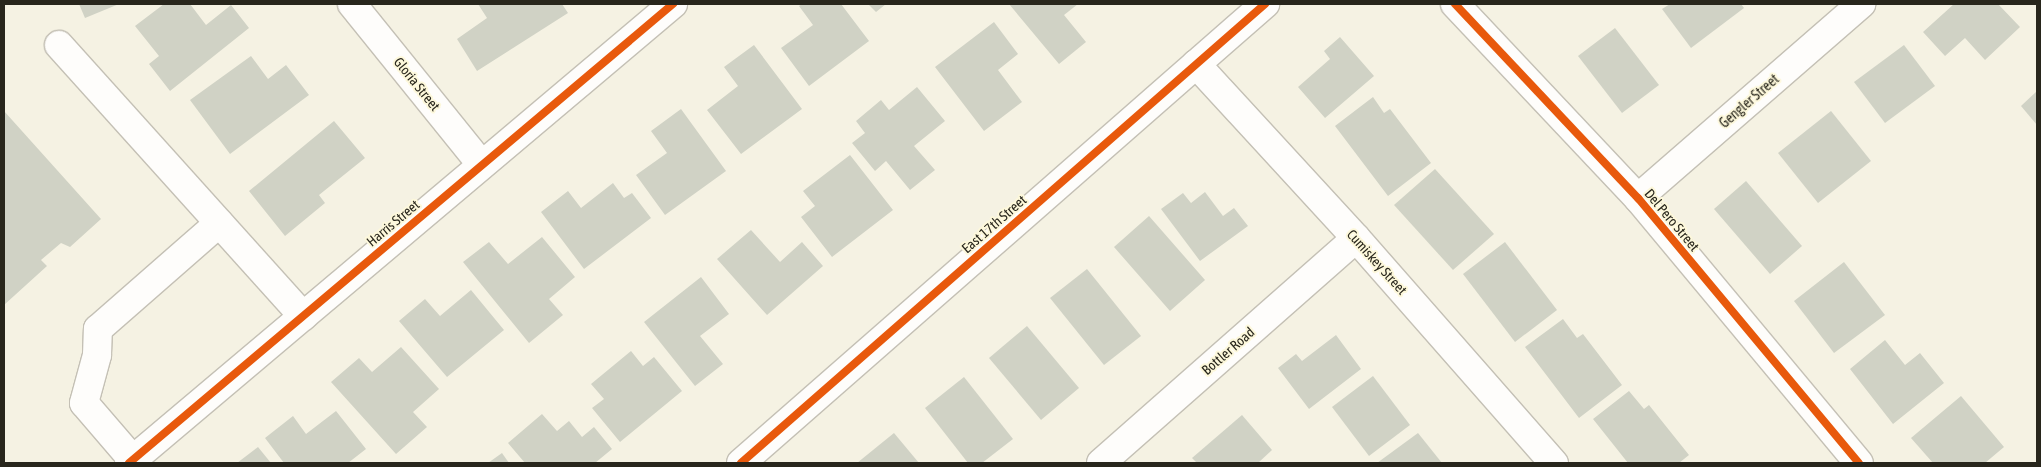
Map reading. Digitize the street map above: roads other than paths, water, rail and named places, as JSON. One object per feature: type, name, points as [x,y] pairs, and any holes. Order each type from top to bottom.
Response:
[{"type":"street","name":"Gloria Street","points":[[352,4],[481,164]]},
{"type":"street","name":"Harris Street","points":[[131,462],[481,164],[673,4]]},
{"type":"street","name":"East 17th Street","points":[[741,463],[1265,4]]},
{"type":"street","name":"Del Pero Street","points":[[1455,4],[1638,198],[1859,463]]},
{"type":"street","name":"Gengler Street","points":[[1638,198],[1861,4]]},
{"type":"street","points":[[59,45],[303,316]]},
{"type":"street","name":"Cumiskey Street","points":[[1196,64],[1356,238],[1554,463]]},
{"type":"street","points":[[131,462],[84,403],[97,355],[98,329],[219,223]]},
{"type":"street","name":"Bottler Road","points":[[1100,463],[1356,238]]}]
